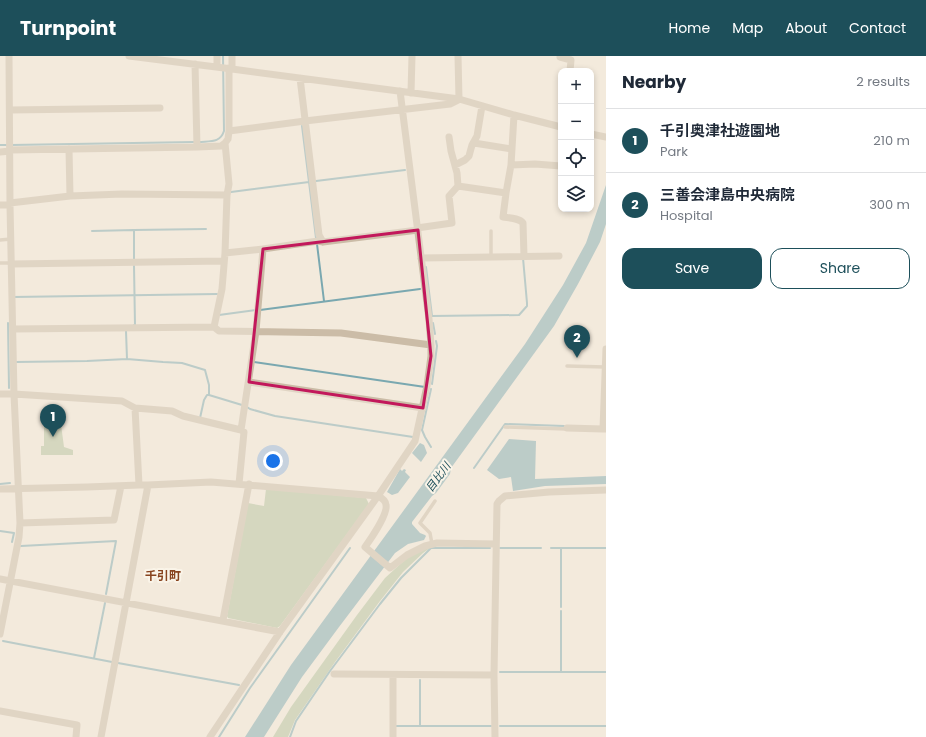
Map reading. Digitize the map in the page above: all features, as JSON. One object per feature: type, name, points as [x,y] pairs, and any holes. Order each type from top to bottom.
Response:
[{"type":"street","points":[[0,634],[19,537],[20,523],[14,394],[9,56]]},
{"type":"street","points":[[129,56],[160,58],[459,99],[514,115],[558,125]]},
{"type":"street","points":[[0,152],[197,144],[221,146],[228,140],[230,132],[225,68],[217,56]]},
{"type":"street","points":[[225,68],[232,56]]},
{"type":"street","points":[[411,93],[412,56]]},
{"type":"street","points":[[458,56],[459,99]]},
{"type":"street","points":[[558,56],[571,60],[570,68]]},
{"type":"street","points":[[195,64],[197,144]]},
{"type":"street","points":[[300,78],[319,236],[323,242]]},
{"type":"street","points":[[210,737],[280,632],[416,441],[427,386],[431,345],[400,91]]},
{"type":"street","points":[[230,132],[305,121],[450,104],[459,99]]},
{"type":"street","points":[[455,165],[467,159],[477,136],[482,106]]},
{"type":"street","points":[[10,110],[160,108]]},
{"type":"street","points":[[514,115],[511,165],[506,193],[504,217],[519,220],[523,223],[524,256]]},
{"type":"street","points":[[594,135],[606,137]]},
{"type":"street","points":[[12,264],[225,257],[263,249],[318,241],[323,242],[452,223],[449,196],[458,186],[457,173],[449,137]]},
{"type":"street","points":[[214,327],[222,290],[225,257],[227,195],[229,184],[225,143]]},
{"type":"street","points":[[474,143],[512,149]]},
{"type":"street","points":[[70,149],[70,196]]},
{"type":"street","points":[[511,165],[534,164],[558,166]]},
{"type":"street","points":[[458,186],[506,193]]},
{"type":"street","points":[[0,205],[70,196],[122,194],[227,195]]},
{"type":"street","points":[[239,484],[244,432],[242,430],[256,331],[263,249]]},
{"type":"street","points":[[421,258],[559,256]]},
{"type":"street","points":[[13,329],[214,327],[219,331],[341,333],[431,345]]},
{"type":"street","points":[[567,428],[604,429],[606,349]]},
{"type":"street","points":[[249,382],[423,408]]},
{"type":"street","points":[[0,394],[122,401],[135,408],[172,411],[183,416],[242,430]]},
{"type":"street","points":[[135,408],[139,485]]},
{"type":"street","points":[[0,489],[211,482],[378,496],[384,500],[387,506],[386,511],[374,534],[365,547],[390,568],[414,550],[432,544],[496,544]]},
{"type":"street","points":[[223,620],[249,484]]},
{"type":"street","points":[[101,737],[148,485]]},
{"type":"street","points":[[20,523],[114,520],[121,486]]},
{"type":"street","points":[[495,737],[494,675],[496,544],[499,501],[505,496],[549,492],[606,490]]},
{"type":"street","points":[[0,579],[280,632]]},
{"type":"street","points":[[334,674],[494,675]]},
{"type":"street","points":[[393,675],[393,737]]},
{"type":"street","points":[[0,711],[77,725],[76,737]]},
{"type":"lane","points":[[491,231],[491,257]]},
{"type":"lane","points":[[0,240],[11,239]]},
{"type":"lane","points":[[0,262],[12,264]]},
{"type":"lane","points":[[567,366],[606,367]]},
{"type":"lane","points":[[505,427],[567,428]]},
{"type":"lane","points":[[432,544],[430,533],[420,522],[435,501]]},
{"type":"highlighted area","points":[[418,230],[431,356],[423,408],[249,382],[263,249]]},
{"type":"green space","points":[[44,417],[60,417],[64,447],[73,450],[73,455],[41,455],[41,446],[44,446]]},
{"type":"green space","points":[[266,489],[366,498],[369,504],[280,626],[277,628],[228,618],[227,616],[248,503],[264,506]]},
{"type":"green space","points":[[429,547],[430,548],[403,572],[380,601],[295,720],[288,737],[273,737],[291,707],[385,578],[408,557]]},
{"type":"water","name":"目比川","points":[[606,185],[606,224],[600,242],[554,326],[451,468],[450,474],[412,522],[420,533],[426,536],[424,540],[408,544],[395,553],[302,677],[264,737],[245,737],[291,665],[525,344],[563,285],[586,243]]},
{"type":"water","points":[[509,439],[536,441],[535,479],[606,476],[606,484],[545,486],[513,491],[511,477],[499,479],[487,470]]},
{"type":"water","points":[[420,443],[424,445],[427,453],[421,462],[412,453]]},
{"type":"water","points":[[400,469],[402,471],[404,469],[406,470],[405,472],[410,477],[398,493],[392,495],[387,492]]},
{"type":"waterway","points":[[199,142],[211,141],[220,138],[224,131],[223,56]]},
{"type":"waterway","points":[[302,126],[316,238]]},
{"type":"waterway","points":[[11,145],[195,142]]},
{"type":"waterway","points":[[0,145],[7,145]]},
{"type":"waterway","points":[[316,181],[405,170]]},
{"type":"waterway","points":[[231,192],[309,182]]},
{"type":"waterway","points":[[134,230],[206,229]]},
{"type":"waterway","points":[[92,231],[134,230],[134,260]]},
{"type":"waterway","points":[[317,244],[324,301]]},
{"type":"waterway","points":[[426,267],[432,316],[519,315],[527,306],[523,258]]},
{"type":"waterway","points":[[134,266],[134,325]]},
{"type":"waterway","points":[[260,310],[420,289]]},
{"type":"waterway","points":[[13,297],[217,294]]},
{"type":"waterway","points":[[219,315],[256,310]]},
{"type":"waterway","points":[[8,323],[9,388]]},
{"type":"waterway","points":[[433,323],[435,334]]},
{"type":"waterway","points":[[16,362],[127,359],[126,331]]},
{"type":"waterway","points":[[432,384],[437,346],[436,341]]},
{"type":"waterway","points":[[127,359],[182,363],[205,370],[209,385],[209,395],[242,405]]},
{"type":"waterway","points":[[254,362],[425,387]]},
{"type":"waterway","points":[[431,389],[422,430],[431,447]]},
{"type":"waterway","points":[[200,418],[204,400],[207,395],[209,395]]},
{"type":"waterway","points":[[247,407],[275,416],[413,437]]},
{"type":"waterway","points":[[474,468],[505,424],[564,426]]},
{"type":"waterway","points":[[0,484],[10,483]]},
{"type":"waterway","points":[[0,531],[14,533],[12,542]]},
{"type":"waterway","points":[[21,546],[116,541],[106,594]]},
{"type":"waterway","points":[[219,737],[250,688],[350,548]]},
{"type":"waterway","points":[[290,737],[296,721],[330,671],[401,578],[431,548],[490,548]]},
{"type":"waterway","points":[[500,548],[541,548]]},
{"type":"waterway","points":[[551,548],[606,548]]},
{"type":"waterway","points":[[561,548],[561,607]]},
{"type":"waterway","points":[[94,658],[105,603]]},
{"type":"waterway","points":[[561,611],[561,672]]},
{"type":"waterway","points":[[3,641],[112,662]]},
{"type":"waterway","points":[[118,663],[239,685]]},
{"type":"waterway","points":[[500,672],[606,672]]},
{"type":"waterway","points":[[420,680],[420,726]]},
{"type":"waterway","points":[[396,726],[491,726]]},
{"type":"waterway","points":[[500,726],[606,726]]},
{"type":"place","name":"三善会津島中央病院","points":[[577,358]]},
{"type":"place","name":"千引奥津社遊園地","points":[[53,437]]},
{"type":"district","name":"千引町","points":[[163,576]]}]
